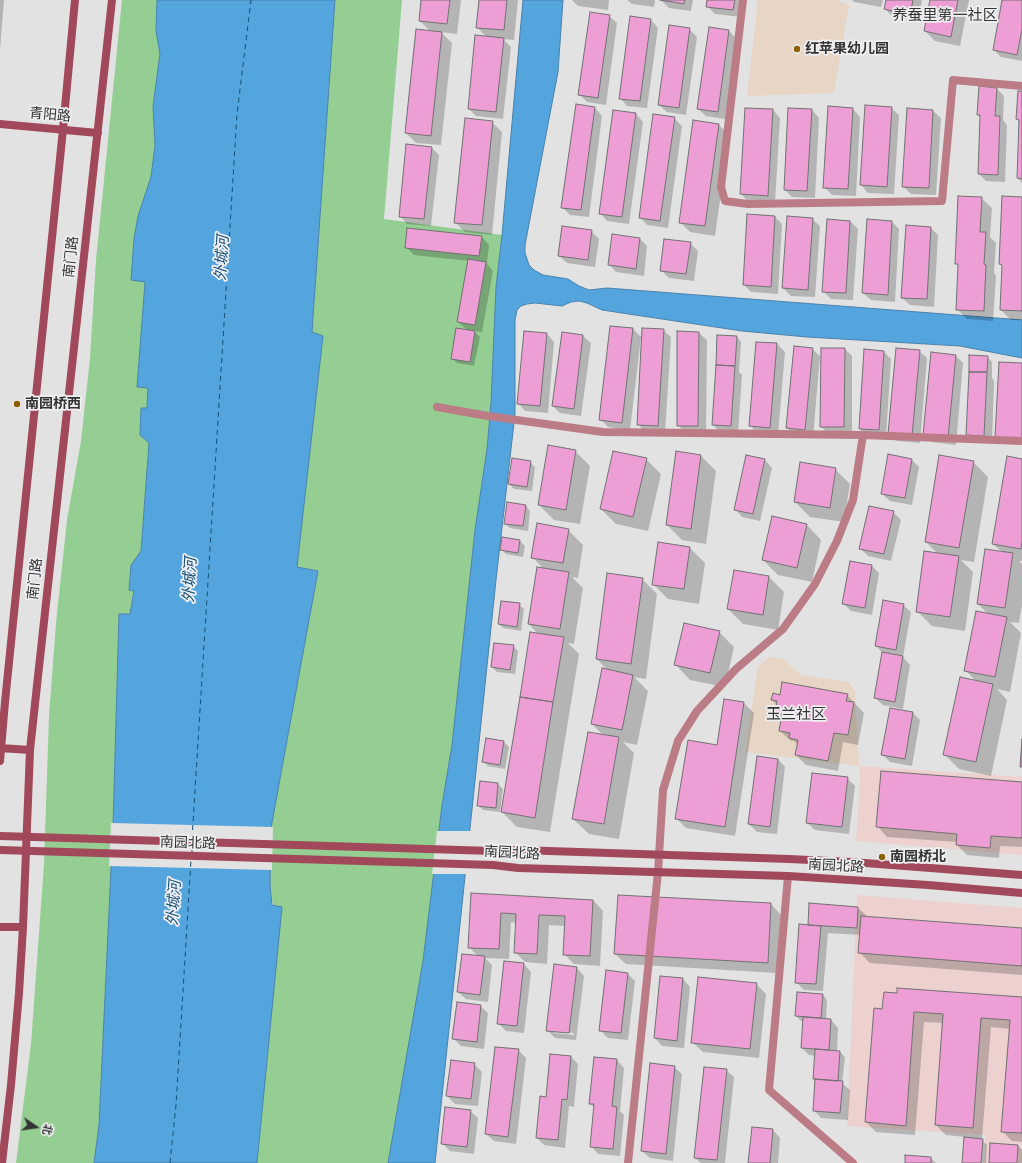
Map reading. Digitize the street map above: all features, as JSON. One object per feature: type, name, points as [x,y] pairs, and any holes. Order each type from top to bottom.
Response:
[{"type":"main road","name":"南门路","points":[[0,761],[0,748],[64,129],[75,0]]},
{"type":"main road","name":"南门路","points":[[2,1163],[11,1085],[23,927],[30,750],[112,0]]},
{"type":"main road","name":"青阳路","points":[[0,124],[98,133]]},
{"type":"main road","points":[[0,748],[30,750]]},
{"type":"main road","name":"南园北路","points":[[0,836],[493,851],[519,850],[659,854],[852,862],[1022,875]]},
{"type":"main road","name":"南园北路","points":[[0,850],[492,865],[518,868],[788,876],[1022,893]]},
{"type":"main road","points":[[0,927],[23,927]]},
{"type":"street","points":[[743,0],[721,187],[725,201],[748,204],[942,201],[952,80],[1022,86]]},
{"type":"street","points":[[437,407],[488,416],[603,432],[863,435],[1022,441]]},
{"type":"street","points":[[628,1163],[658,872],[663,790],[678,741],[697,711],[731,674],[783,629],[815,584],[837,541],[853,500],[863,435]]},
{"type":"street","points":[[788,876],[768,1090],[853,1163]]},
{"type":"shaded area","name":"红苹果幼儿园","points":[[758,0],[836,0],[849,5],[834,93],[747,96]]},
{"type":"shaded area","points":[[770,657],[783,659],[801,675],[849,682],[855,691],[859,766],[745,752],[758,666]]},
{"type":"shaded area","points":[[859,766],[1022,777],[1022,855],[856,841],[860,778]]},
{"type":"shaded area","points":[[857,895],[1022,908],[1022,1163],[984,1163],[986,1135],[847,1126]]},
{"type":"green space","points":[[122,0],[157,0],[156,31],[160,54],[153,106],[155,145],[151,177],[138,216],[134,239],[131,279],[145,282],[137,387],[148,388],[147,408],[141,408],[140,434],[149,443],[141,551],[131,565],[129,590],[134,590],[130,615],[119,614],[113,826],[99,1125],[94,1163],[16,1163],[31,1044],[44,864],[49,716],[56,623],[67,520],[81,441],[90,358],[96,260]]},
{"type":"green space","points":[[335,0],[402,0],[384,219],[502,235],[496,287],[491,403],[487,449],[475,530],[452,745],[442,805],[423,961],[388,1163],[257,1163],[282,907],[273,905],[270,884],[271,828],[318,571],[297,567],[323,336],[312,333]]},
{"type":"water","name":"外城河","points":[[157,0],[335,0],[312,332],[323,336],[297,567],[318,571],[271,828],[270,884],[272,905],[282,907],[257,1163],[94,1163],[99,1125],[113,826],[119,614],[130,614],[134,591],[129,590],[131,565],[141,551],[149,443],[140,435],[141,408],[147,408],[148,388],[137,387],[145,282],[131,280],[134,239],[138,216],[151,177],[155,145],[153,106],[160,54],[156,31]]},
{"type":"water","points":[[523,0],[563,0],[558,72],[525,245],[525,253],[529,265],[534,270],[543,275],[568,279],[589,290],[607,288],[1022,320],[1022,358],[960,346],[807,337],[742,331],[602,310],[579,301],[571,302],[562,306],[535,303],[527,304],[521,306],[517,310],[515,320],[515,414],[496,580],[435,1163],[388,1163],[423,961],[442,805],[452,745],[475,530],[487,449],[491,403],[496,287]]},
{"type":"pier","points":[[111,823],[273,827],[272,870],[109,866]]},
{"type":"pier","points":[[437,831],[472,831],[468,874],[432,874]]},
{"type":"building","points":[[421,0],[450,0],[447,24],[419,21]]},
{"type":"building","points":[[479,0],[507,0],[504,30],[476,28]]},
{"type":"building","points":[[660,0],[685,0],[684,4]]},
{"type":"building","points":[[707,0],[735,0],[733,10],[706,7]]},
{"type":"building","points":[[886,0],[913,0],[910,15],[884,9]]},
{"type":"building","points":[[930,0],[958,0],[951,37],[924,31]]},
{"type":"building","points":[[1002,0],[1022,0],[1022,29],[1017,55],[993,50]]},
{"type":"building","points":[[590,12],[610,15],[598,98],[578,95]]},
{"type":"building","points":[[630,16],[651,19],[640,101],[619,99]]},
{"type":"building","points":[[669,25],[690,28],[679,108],[658,105]]},
{"type":"building","points":[[709,27],[729,30],[718,112],[697,109]]},
{"type":"building","points":[[416,29],[442,32],[431,136],[405,133]]},
{"type":"building","points":[[475,35],[504,38],[496,112],[468,109]]},
{"type":"building","points":[[979,86],[997,88],[995,116],[1000,116],[998,175],[978,174],[980,115],[977,115]]},
{"type":"building","points":[[1018,91],[1022,91],[1022,179],[1017,178],[1019,120],[1016,119]]},
{"type":"building","points":[[576,104],[595,107],[581,210],[561,208]]},
{"type":"building","points":[[865,105],[892,107],[887,187],[860,185]]},
{"type":"building","points":[[828,106],[853,108],[848,189],[823,188]]},
{"type":"building","points":[[745,108],[773,109],[768,196],[740,194]]},
{"type":"building","points":[[788,108],[812,109],[807,191],[784,190]]},
{"type":"building","points":[[907,108],[933,110],[929,188],[902,187]]},
{"type":"building","points":[[613,110],[636,113],[622,217],[599,214]]},
{"type":"building","points":[[653,114],[675,117],[660,221],[639,218]]},
{"type":"building","points":[[465,118],[493,121],[482,225],[454,223]]},
{"type":"building","points":[[693,120],[719,124],[705,226],[679,223]]},
{"type":"building","points":[[406,144],[432,147],[424,219],[399,217]]},
{"type":"building","points":[[958,196],[982,197],[980,232],[986,232],[984,311],[956,310],[958,264],[955,264]]},
{"type":"building","points":[[1002,196],[1022,197],[1022,311],[1000,310],[1002,265],[999,264]]},
{"type":"building","points":[[747,214],[775,216],[771,287],[743,285]]},
{"type":"building","points":[[787,216],[813,218],[808,290],[782,288]]},
{"type":"building","points":[[827,219],[850,221],[846,293],[822,292]]},
{"type":"building","points":[[867,219],[892,221],[888,295],[862,293]]},
{"type":"building","points":[[906,225],[931,227],[927,299],[901,298]]},
{"type":"building","points":[[562,226],[592,230],[588,260],[558,256]]},
{"type":"building","points":[[407,228],[482,236],[479,256],[405,248]]},
{"type":"building","points":[[612,234],[640,238],[636,269],[608,265]]},
{"type":"building","points":[[664,239],[691,242],[686,274],[660,271]]},
{"type":"building","points":[[468,259],[486,262],[475,325],[457,322]]},
{"type":"building","points":[[610,326],[633,328],[622,423],[599,420]]},
{"type":"building","points":[[456,328],[475,331],[470,362],[451,359]]},
{"type":"building","points":[[642,328],[664,329],[658,426],[637,425]]},
{"type":"building","points":[[524,331],[547,333],[540,406],[517,404]]},
{"type":"building","points":[[677,331],[699,332],[698,426],[677,426]]},
{"type":"building","points":[[562,332],[583,335],[574,409],[552,406]]},
{"type":"building","points":[[717,335],[737,336],[735,366],[716,365]]},
{"type":"building","points":[[756,342],[777,343],[770,428],[749,426]]},
{"type":"building","points":[[794,346],[813,348],[805,430],[786,428]]},
{"type":"building","points":[[821,348],[845,348],[844,427],[820,427]]},
{"type":"building","points":[[896,348],[920,350],[912,436],[888,434]]},
{"type":"building","points":[[864,349],[884,351],[879,430],[859,429]]},
{"type":"building","points":[[931,352],[956,355],[948,438],[923,435]]},
{"type":"building","points":[[969,355],[988,356],[987,372],[969,372]]},
{"type":"building","points":[[999,362],[1022,363],[1022,439],[995,437]]},
{"type":"building","points":[[716,365],[735,366],[731,426],[712,425]]},
{"type":"building","points":[[969,372],[987,372],[984,436],[966,435]]},
{"type":"building","points":[[548,445],[576,450],[566,510],[538,505]]},
{"type":"building","points":[[613,451],[647,458],[633,517],[600,509]]},
{"type":"building","points":[[676,451],[701,455],[691,529],[666,525]]},
{"type":"building","points":[[888,454],[912,459],[905,498],[881,494]]},
{"type":"building","points":[[746,455],[765,459],[753,514],[734,510]]},
{"type":"building","points":[[939,455],[974,461],[959,548],[925,542]]},
{"type":"building","points":[[1007,456],[1022,459],[1021,549],[992,544]]},
{"type":"building","points":[[512,458],[531,461],[527,487],[508,484]]},
{"type":"building","points":[[800,462],[836,468],[830,508],[794,502]]},
{"type":"building","points":[[507,502],[526,505],[523,526],[504,524]]},
{"type":"building","points":[[869,506],[894,511],[884,554],[859,549]]},
{"type":"building","points":[[772,516],[807,524],[797,568],[762,560]]},
{"type":"building","points":[[537,523],[569,529],[563,563],[531,558]]},
{"type":"building","points":[[502,537],[520,540],[518,553],[500,550]]},
{"type":"building","points":[[658,542],[690,547],[684,589],[652,585]]},
{"type":"building","points":[[985,549],[1013,553],[1005,608],[977,604]]},
{"type":"building","points":[[924,551],[959,556],[950,617],[916,612]]},
{"type":"building","points":[[850,561],[872,565],[865,608],[842,604]]},
{"type":"building","points":[[537,567],[569,572],[560,629],[528,624]]},
{"type":"building","points":[[734,570],[769,576],[763,615],[727,609]]},
{"type":"building","points":[[607,573],[643,578],[631,664],[596,659]]},
{"type":"building","points":[[883,600],[904,604],[896,650],[875,646]]},
{"type":"building","points":[[501,601],[520,603],[517,627],[498,624]]},
{"type":"building","points":[[976,611],[1007,617],[995,677],[964,671]]},
{"type":"building","points":[[684,623],[720,631],[710,673],[674,665]]},
{"type":"building","points":[[530,632],[564,637],[553,702],[520,697]]},
{"type":"building","points":[[494,643],[514,645],[510,670],[491,667]]},
{"type":"building","points":[[882,652],[903,656],[895,702],[874,698]]},
{"type":"building","points":[[602,668],[633,675],[622,730],[591,724]]},
{"type":"building","points":[[960,677],[993,684],[976,762],[943,755]]},
{"type":"building","points":[[782,682],[848,694],[846,701],[854,702],[848,735],[834,733],[828,761],[795,755],[798,740],[789,738],[790,733],[779,731],[782,714],[775,713],[777,701],[771,700],[773,693],[780,695]]},
{"type":"building","points":[[520,697],[553,702],[535,818],[501,812]]},
{"type":"building","points":[[724,699],[744,702],[725,827],[675,819],[688,740],[717,745]]},
{"type":"building","points":[[890,708],[913,712],[905,759],[881,755]]},
{"type":"building","points":[[588,732],[619,737],[604,824],[572,819]]},
{"type":"building","points":[[486,738],[504,741],[500,765],[482,762]]},
{"type":"building","points":[[1022,739],[1022,767],[1020,767]]},
{"type":"building","points":[[757,756],[778,759],[770,827],[748,824]]},
{"type":"building","points":[[881,771],[1022,782],[1022,838],[991,836],[990,848],[956,845],[957,834],[876,827]]},
{"type":"building","points":[[812,773],[848,777],[842,827],[806,823]]},
{"type":"building","points":[[480,781],[498,783],[496,808],[477,806]]},
{"type":"building","points":[[471,893],[593,900],[590,956],[563,955],[565,916],[539,915],[537,954],[514,953],[516,914],[501,913],[499,949],[468,948]]},
{"type":"building","points":[[618,895],[771,903],[768,963],[614,954]]},
{"type":"building","points":[[809,903],[858,907],[857,928],[808,925]]},
{"type":"building","points":[[861,916],[1022,928],[1022,966],[858,953]]},
{"type":"building","points":[[799,924],[821,926],[816,984],[795,983]]},
{"type":"building","points":[[462,954],[485,956],[480,995],[457,992]]},
{"type":"building","points":[[504,961],[524,963],[517,1026],[497,1024]]},
{"type":"building","points":[[554,964],[577,967],[569,1033],[546,1031]]},
{"type":"building","points":[[606,970],[628,973],[621,1033],[599,1031]]},
{"type":"building","points":[[660,976],[683,978],[677,1041],[654,1038]]},
{"type":"building","points":[[698,977],[757,983],[750,1049],[691,1043]]},
{"type":"building","points":[[897,988],[1022,997],[1022,1133],[1001,1132],[1010,1020],[981,1018],[973,1128],[935,1125],[943,1014],[914,1012],[906,1126],[865,1122],[874,1008],[882,1009],[884,992],[897,993]]},
{"type":"building","points":[[797,992],[823,994],[821,1018],[795,1016]]},
{"type":"building","points":[[457,1002],[481,1005],[477,1042],[452,1039]]},
{"type":"building","points":[[803,1017],[831,1019],[829,1050],[801,1048]]},
{"type":"building","points":[[495,1047],[519,1049],[508,1137],[485,1134]]},
{"type":"building","points":[[815,1049],[840,1051],[838,1081],[813,1079]]},
{"type":"building","points":[[550,1054],[571,1056],[567,1100],[562,1099],[558,1140],[536,1138],[540,1096],[546,1097]]},
{"type":"building","points":[[594,1057],[617,1059],[612,1106],[617,1107],[613,1149],[590,1147],[594,1104],[589,1104]]},
{"type":"building","points":[[451,1060],[475,1063],[471,1099],[446,1096]]},
{"type":"building","points":[[650,1063],[675,1066],[666,1154],[641,1151]]},
{"type":"building","points":[[704,1067],[727,1069],[717,1160],[694,1158]]},
{"type":"building","points":[[815,1079],[843,1081],[840,1113],[813,1111]]},
{"type":"building","points":[[445,1107],[471,1110],[467,1147],[441,1144]]},
{"type":"building","points":[[752,1127],[773,1129],[770,1163],[748,1163]]},
{"type":"building","points":[[964,1137],[983,1139],[981,1163],[962,1163]]},
{"type":"building","points":[[990,1143],[1018,1145],[1017,1163],[989,1163]]},
{"type":"building","points":[[905,1155],[931,1157],[931,1163],[905,1163]]},
{"type":"ferry route","points":[[192,839],[237,114],[251,0]]},
{"type":"ferry route","points":[[192,846],[192,853]]},
{"type":"ferry route","points":[[170,1163],[176,1105],[191,860]]},
{"type":"place","name":"红苹果幼儿园","points":[[797,49]]},
{"type":"place","name":"南园桥西","points":[[17,404]]},
{"type":"place","name":"南园桥北","points":[[882,857]]},
{"type":"district","name":"养蚕里第一社区","points":[[945,15]]},
{"type":"district","name":"玉兰社区","points":[[796,714]]}]
